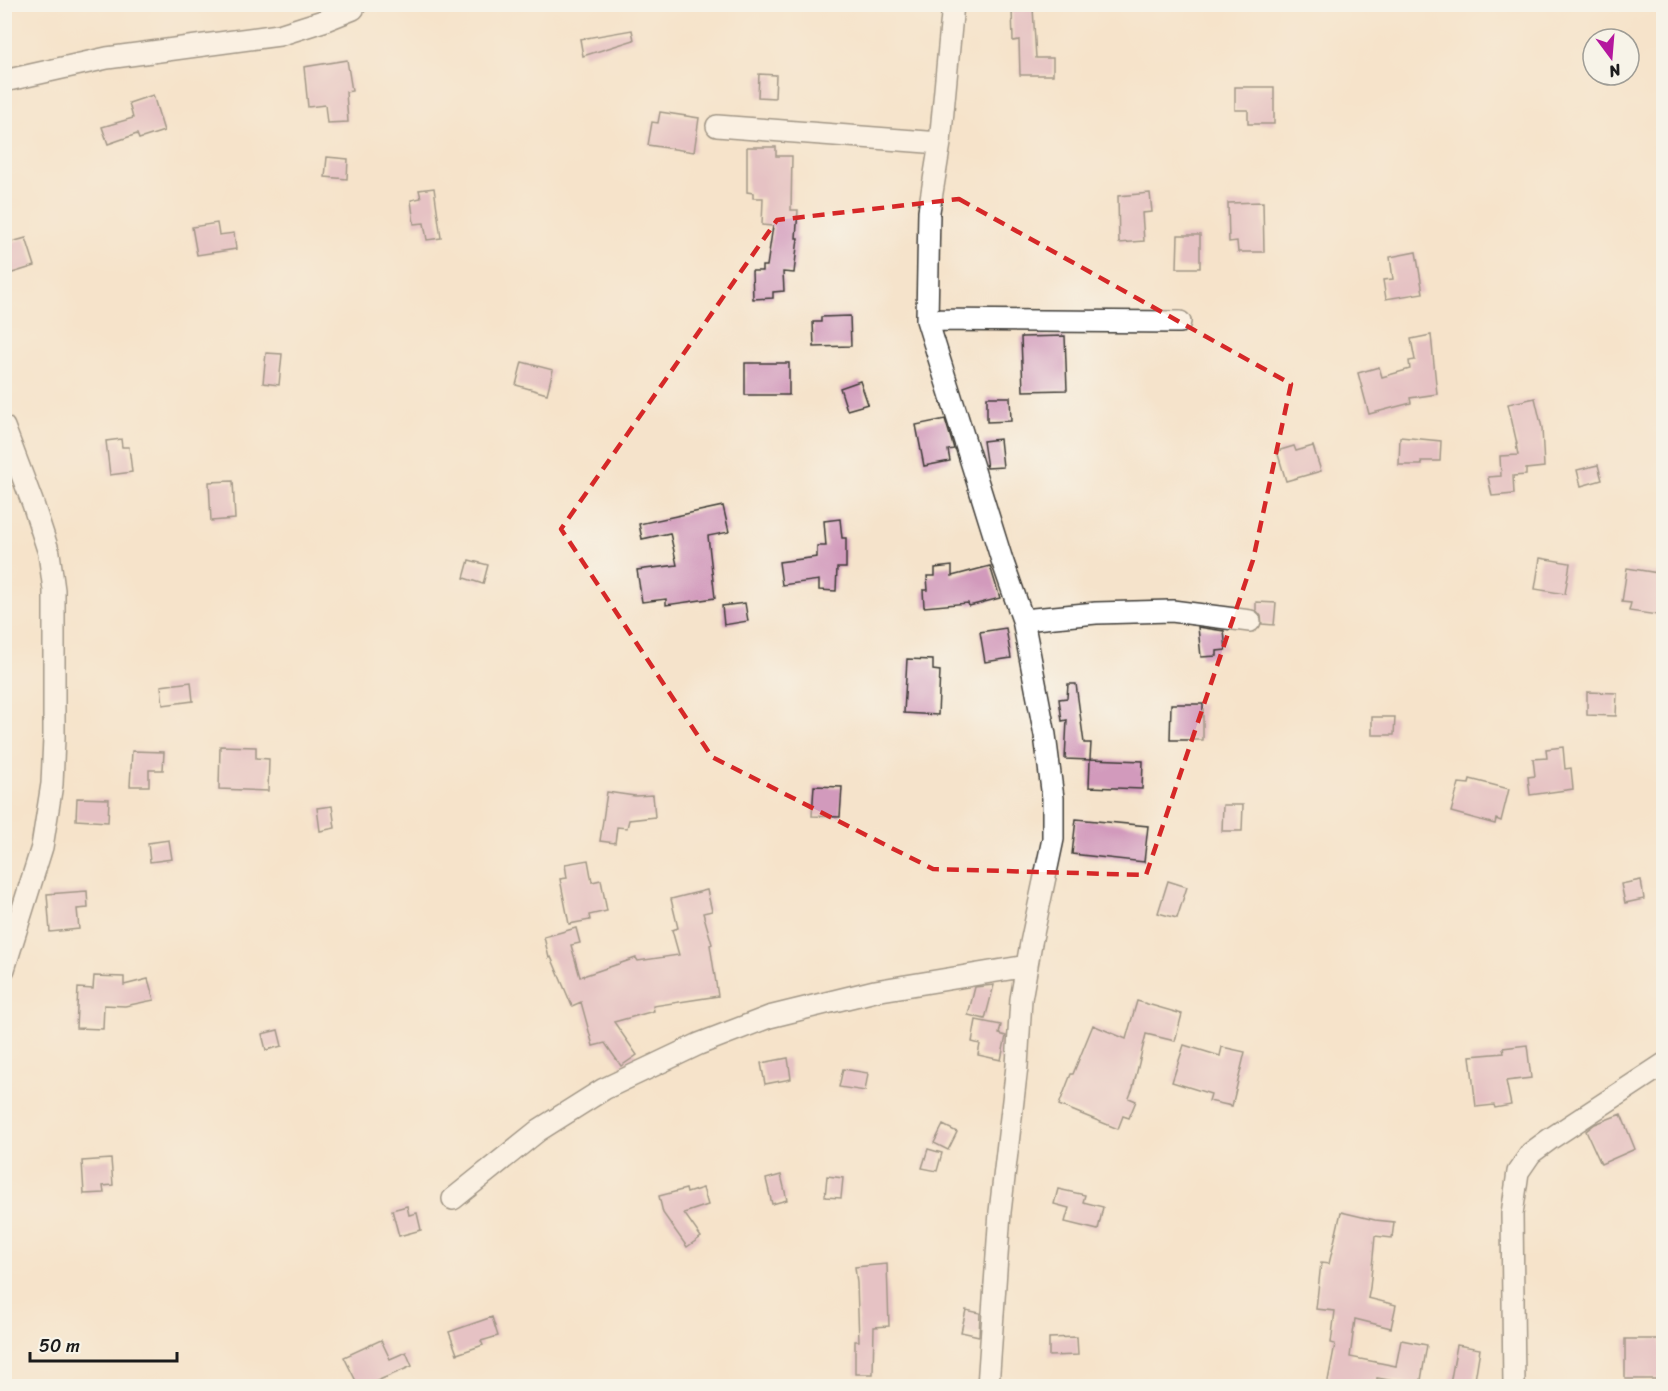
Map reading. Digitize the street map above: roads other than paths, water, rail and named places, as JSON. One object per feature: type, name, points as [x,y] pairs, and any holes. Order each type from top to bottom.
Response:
[{"type":"street","points":[[4,81],[107,58],[279,35],[353,9],[356,4]]},
{"type":"street","points":[[953,4],[940,143],[929,211],[927,320],[1023,620],[1045,735],[1053,798],[1053,839],[1021,999],[1017,1066],[1000,1212],[988,1386]]},
{"type":"street","points":[[717,126],[940,143]]},
{"type":"street","points":[[927,320],[1180,322]]},
{"type":"street","points":[[4,427],[49,553],[54,590],[54,738],[52,784],[42,847],[4,969]]},
{"type":"street","points":[[1023,620],[1096,613],[1172,611],[1250,621]]},
{"type":"street","points":[[453,1199],[538,1130],[604,1089],[699,1044],[769,1017],[875,991],[1027,966]]},
{"type":"street","points":[[1514,1386],[1512,1214],[1518,1172],[1531,1153],[1664,1064]]}]
